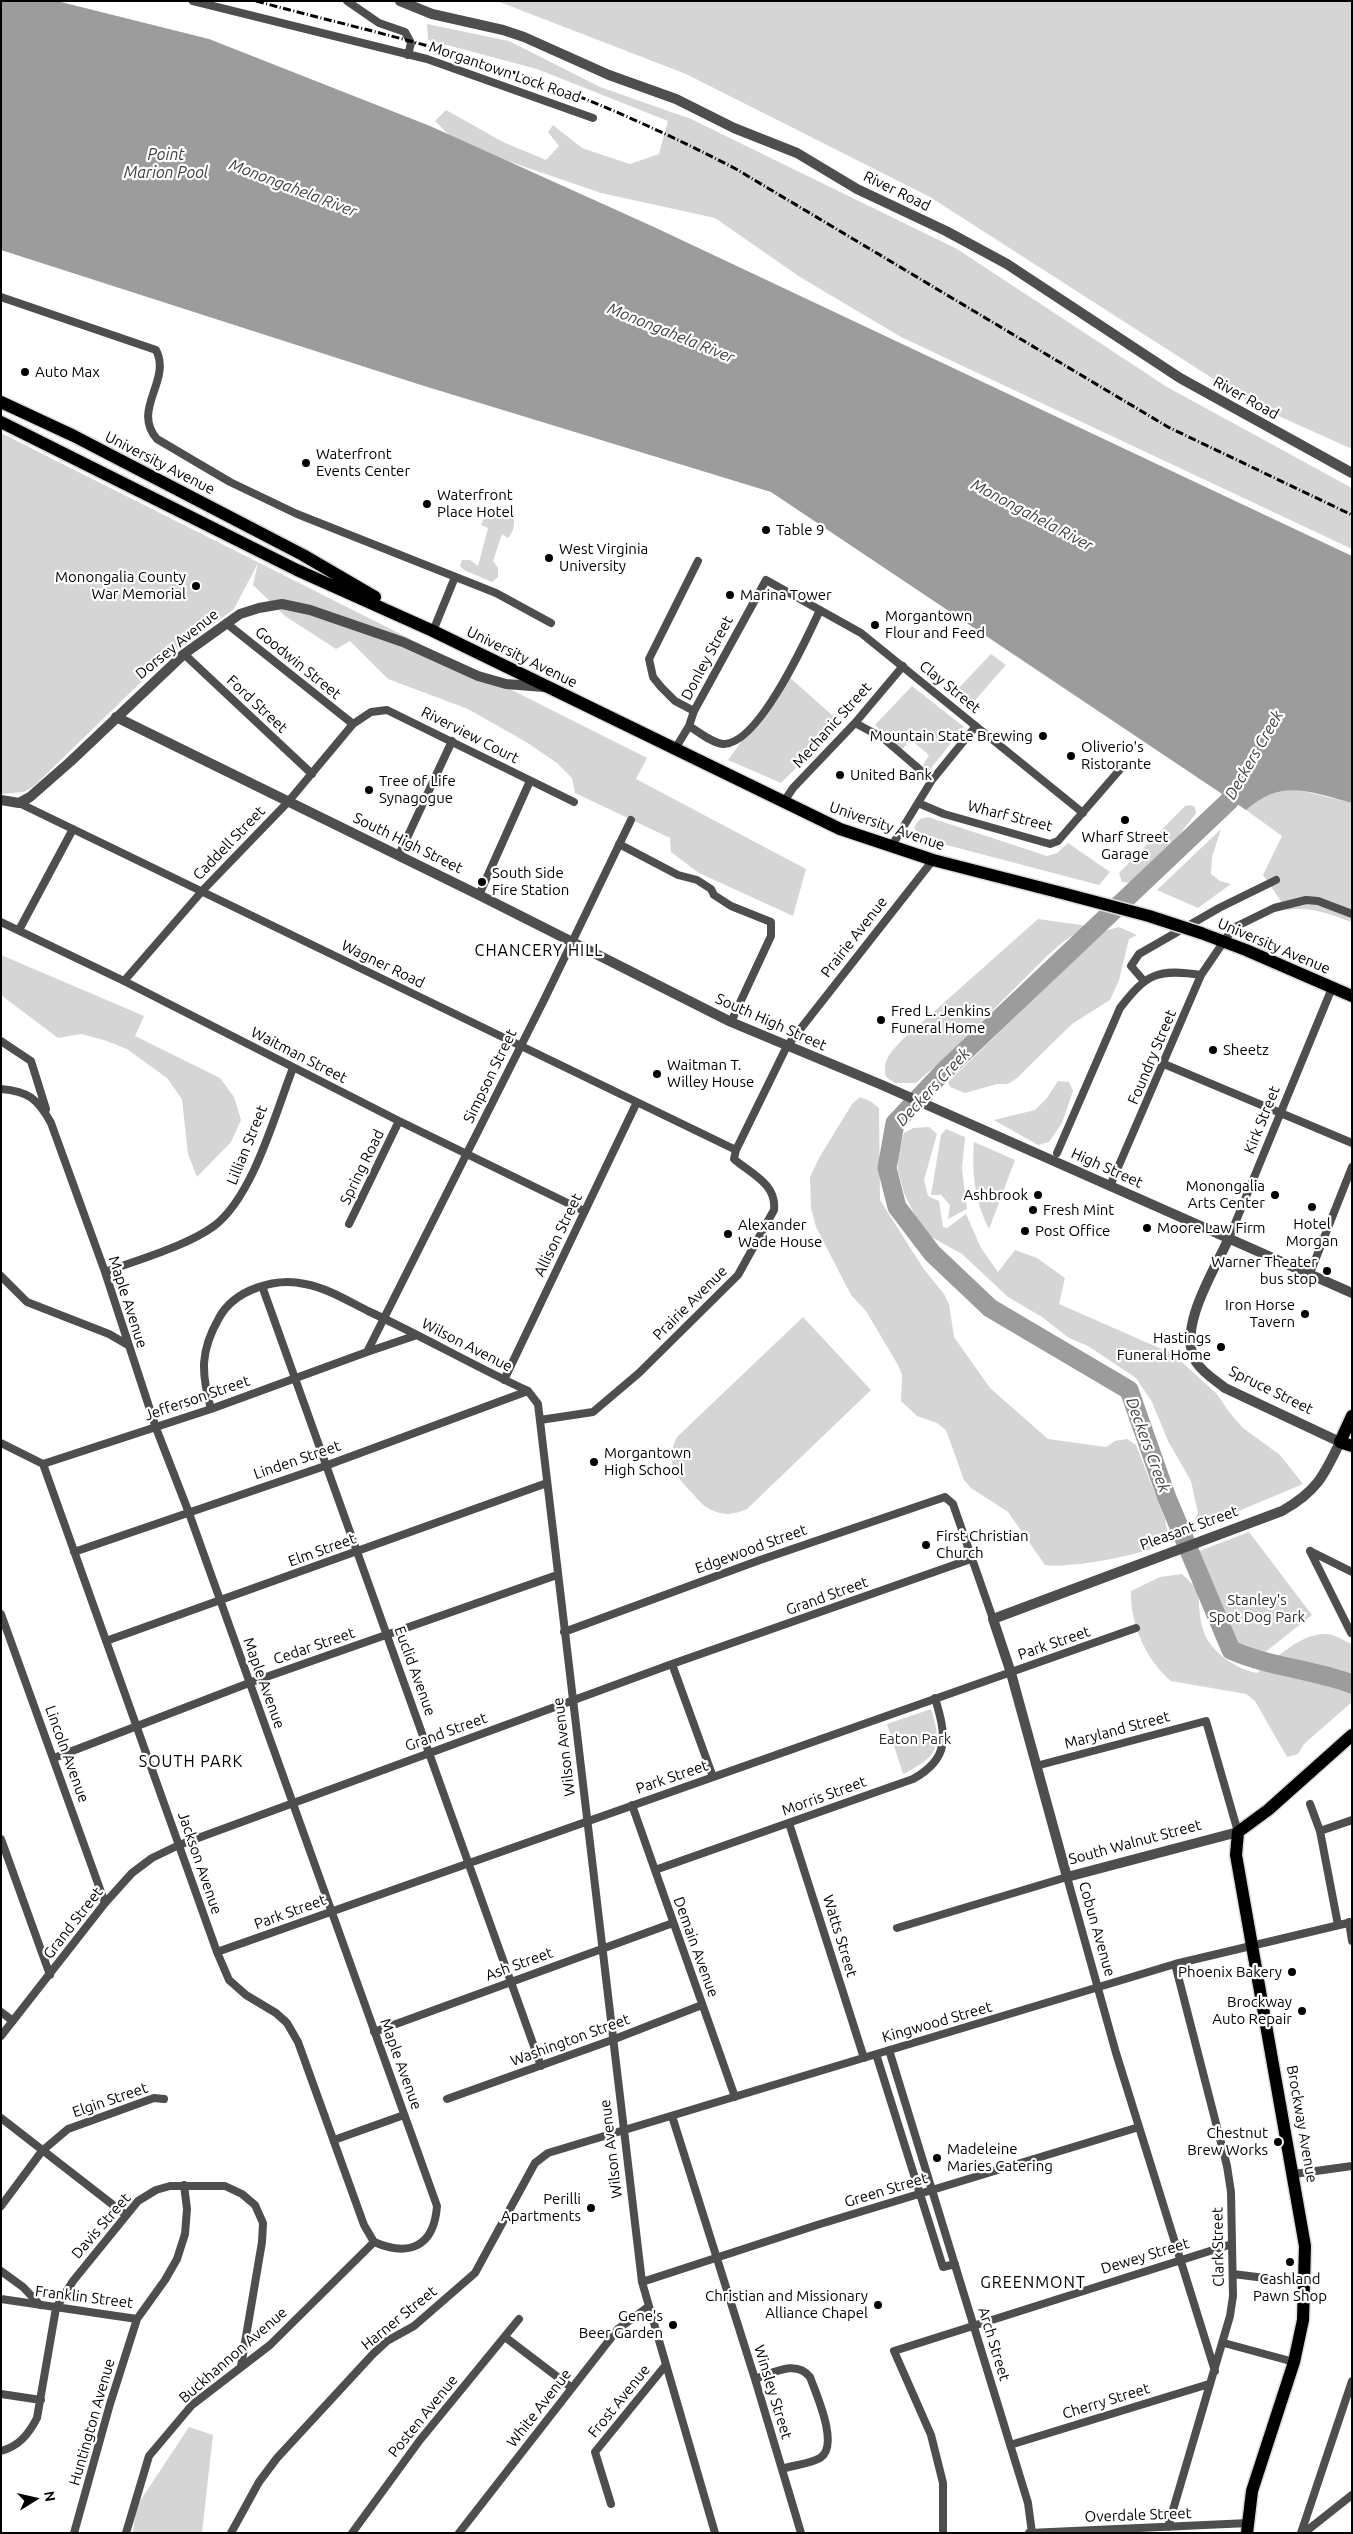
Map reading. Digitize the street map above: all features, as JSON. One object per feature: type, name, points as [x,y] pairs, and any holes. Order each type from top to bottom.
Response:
[{"type":"main road","name":"University Avenue","points":[[1,402],[74,436],[302,555],[433,631]]},
{"type":"main road","name":"University Avenue","points":[[1,422],[297,570],[433,631],[783,803],[840,829],[933,860],[1149,916],[1224,941],[1352,996]]},
{"type":"main road","name":"Pleasant Street","points":[[1346,1444],[1352,1416]]},
{"type":"main road","name":"South Walnut Street","points":[[1238,1832],[1268,1810],[1352,1735]]},
{"type":"main road","name":"Brockway Avenue","points":[[1238,1832],[1236,1855],[1254,1944],[1305,2246],[1303,2320],[1294,2362],[1252,2491],[1244,2527]]},
{"type":"street","points":[[193,1],[408,55]]},
{"type":"street","name":"Morgantown Lock Road","points":[[347,1],[379,23],[405,32],[411,43],[408,55],[426,58],[593,118]]},
{"type":"street","name":"River Road","points":[[400,1],[432,14],[503,30],[524,37],[609,75],[676,99],[734,128],[798,153],[857,189],[990,254],[1180,378],[1352,473]]},
{"type":"street","points":[[1,297],[156,350],[160,367],[146,416],[151,433],[157,439],[230,482],[296,514],[496,593],[551,623]]},
{"type":"street","points":[[694,711],[675,701],[661,687],[653,677],[649,659],[698,560]]},
{"type":"street","points":[[433,631],[456,577]]},
{"type":"street","name":"Donley Street","points":[[675,749],[766,580]]},
{"type":"street","name":"Clay Street","points":[[766,580],[861,633],[1083,813]]},
{"type":"street","name":"Dorsey Avenue","points":[[19,803],[43,787],[184,654],[240,614],[282,604],[310,610],[403,642],[478,676],[506,684],[548,687]]},
{"type":"street","points":[[689,726],[723,744],[734,742],[742,737],[764,712],[788,676],[820,610]]},
{"type":"street","name":"Goodwin Street","points":[[226,623],[353,724]]},
{"type":"street","name":"Ford Street","points":[[184,654],[312,774]]},
{"type":"street","name":"Mechanic Street","points":[[783,803],[793,788],[855,723],[903,666]]},
{"type":"street","name":"Riverview Court","points":[[353,724],[371,712],[387,710],[574,802]]},
{"type":"street","name":"South High Street","points":[[116,717],[399,855],[731,1022],[850,1073]]},
{"type":"street","points":[[855,723],[883,738],[932,780]]},
{"type":"street","name":"Caddell Street","points":[[124,981],[203,890],[288,802],[353,724]]},
{"type":"street","points":[[891,847],[932,780],[976,726]]},
{"type":"street","points":[[399,855],[452,741]]},
{"type":"street","name":"Wharf Street","points":[[918,803],[944,814],[1050,844],[1058,841],[1123,766]]},
{"type":"street","points":[[479,895],[530,781]]},
{"type":"street","points":[[1,800],[19,803]]},
{"type":"street","name":"Wagner Road","points":[[19,803],[203,890],[736,1150]]},
{"type":"street","name":"Simpson Street","points":[[384,1318],[467,1154],[630,820]]},
{"type":"street","points":[[19,930],[73,830]]},
{"type":"street","points":[[619,844],[678,875],[697,880],[711,889],[714,895],[730,906],[771,922],[771,936],[731,1022]]},
{"type":"street","name":"Prairie Avenue","points":[[540,1420],[593,1412],[604,1404],[639,1373],[738,1275],[774,1210],[775,1202],[768,1186],[734,1158],[736,1150],[787,1046],[933,860]]},
{"type":"street","points":[[1144,981],[1131,966],[1139,954],[1219,908],[1276,880]]},
{"type":"street","name":"Foundry Street","points":[[1110,1186],[1201,975],[1233,928],[1274,908],[1292,902],[1318,901],[1352,914]]},
{"type":"street","name":"Waitman Street","points":[[1,922],[124,981],[293,1068],[584,1211]]},
{"type":"street","points":[[1057,1153],[1120,1008],[1144,981],[1155,974],[1168,972],[1201,975]]},
{"type":"street","name":"Kirk Street","points":[[1191,1348],[1189,1337],[1201,1297],[1229,1238],[1332,988]]},
{"type":"street","points":[[1,1040],[31,1061],[50,1122]]},
{"type":"street","points":[[1164,1064],[1352,1143]]},
{"type":"street","name":"Lillian Street","points":[[105,1272],[185,1241],[214,1226],[240,1198],[293,1068]]},
{"type":"street","name":"High Street","points":[[850,1073],[1352,1293]]},
{"type":"street","name":"Maple Avenue","points":[[1,1089],[34,1098],[41,1105],[50,1122],[105,1272],[156,1428],[189,1513],[330,1912],[437,2206],[432,2231],[420,2244],[394,2250],[374,2242]]},
{"type":"street","name":"Allison Street","points":[[504,1380],[637,1102]]},
{"type":"street","name":"Spring Road","points":[[349,1224],[399,1121]]},
{"type":"street","points":[[1310,1273],[1352,1167]]},
{"type":"street","points":[[1,1276],[27,1302],[109,1334],[128,1345]]},
{"type":"street","name":"Wilson Avenue","points":[[211,1409],[205,1386],[205,1348],[222,1311],[236,1299],[262,1286],[284,1281],[306,1284],[384,1318],[532,1394],[538,1404],[642,2282],[715,2533]]},
{"type":"street","name":"Euclid Avenue","points":[[262,1286],[356,1553],[429,1752],[467,1865],[541,2066]]},
{"type":"street","points":[[367,1352],[384,1318]]},
{"type":"street","name":"Jefferson Street","points":[[43,1464],[156,1428],[417,1335]]},
{"type":"street","name":"Spruce Street","points":[[1191,1348],[1196,1362],[1209,1376],[1225,1388],[1346,1444]]},
{"type":"street","name":"Linden Street","points":[[74,1552],[325,1466],[528,1392]]},
{"type":"street","points":[[1,1444],[43,1464]]},
{"type":"street","name":"Pleasant Street","points":[[993,1619],[1077,1586],[1282,1511],[1303,1500],[1318,1484],[1346,1444]]},
{"type":"street","name":"Jackson Avenue","points":[[43,1464],[217,1952],[229,1980],[246,1995],[276,2013],[286,2023],[298,2042],[364,2224],[374,2242]]},
{"type":"street","name":"Elm Street","points":[[106,1641],[547,1483]]},
{"type":"street","name":"Cobun Avenue","points":[[948,1497],[953,1504],[1011,1673],[1098,1987],[1215,2371]]},
{"type":"street","name":"Edgewood Street","points":[[564,1632],[760,1560],[948,1497]]},
{"type":"street","points":[[1351,1633],[1310,1551],[1352,1572]]},
{"type":"street","name":"Grand Street","points":[[1,2036],[105,1903],[132,1873],[152,1858],[179,1844],[672,1664],[971,1559]]},
{"type":"street","name":"Cedar Street","points":[[54,1758],[249,1683],[557,1575]]},
{"type":"street","name":"Lincoln Avenue","points":[[1,1614],[105,1903]]},
{"type":"street","name":"Park Street","points":[[217,1952],[1136,1628]]},
{"type":"street","points":[[672,1664],[713,1777]]},
{"type":"street","name":"Morris Street","points":[[655,1870],[913,1779],[924,1773],[941,1754],[944,1742],[943,1725],[935,1698]]},
{"type":"street","name":"Maryland Street","points":[[1036,1766],[1206,1721]]},
{"type":"street","name":"Brockway Avenue","points":[[1206,1721],[1238,1832]]},
{"type":"street","points":[[1310,1804],[1320,1830],[1338,1925]]},
{"type":"street","name":"Demain Avenue","points":[[632,1805],[735,2097]]},
{"type":"street","points":[[1320,1830],[1352,1820]]},
{"type":"street","name":"Watts Street","points":[[789,1823],[864,2058]]},
{"type":"street","name":"South Walnut Street","points":[[897,1928],[1066,1877],[1238,1832]]},
{"type":"street","points":[[1,1839],[50,1975]]},
{"type":"street","points":[[1350,1922],[1352,1941]]},
{"type":"street","name":"Kingwood Street","points":[[535,2163],[548,2153],[1175,1964],[1350,1922]]},
{"type":"street","name":"Ash Street","points":[[374,2032],[673,1923]]},
{"type":"street","name":"Clark Street","points":[[1167,2529],[1209,2384],[1224,2343],[1233,2296],[1231,2192],[1227,2166],[1175,1964]]},
{"type":"street","name":"Washington Street","points":[[447,2099],[702,2006]]},
{"type":"street","points":[[1,2012],[13,2021]]},
{"type":"street","name":"Arch Street","points":[[889,2050],[1028,2503],[1030,2533]]},
{"type":"street","points":[[876,2054],[943,2267],[954,2264]]},
{"type":"street","name":"Elgin Street","points":[[42,2151],[68,2129],[154,2098],[164,2099]]},
{"type":"street","points":[[334,2140],[404,2115]]},
{"type":"street","name":"Winsley Street","points":[[672,2116],[755,2378],[801,2533]]},
{"type":"street","points":[[1,2118],[126,2215]]},
{"type":"street","name":"Green Street","points":[[642,2282],[1139,2126]]},
{"type":"street","points":[[1,2206],[42,2151]]},
{"type":"street","name":"Harner Street","points":[[231,2533],[259,2482],[277,2458],[373,2354],[387,2341],[414,2326],[475,2273],[535,2163]]},
{"type":"street","points":[[1294,2174],[1352,2166]]},
{"type":"street","name":"Davis Street","points":[[56,2308],[73,2281],[138,2201],[156,2190],[170,2186],[225,2186],[242,2194],[255,2205],[263,2223],[241,2366]]},
{"type":"street","name":"Franklin Street","points":[[1,2299],[137,2319],[166,2280],[177,2259],[185,2234],[187,2209],[184,2186]]},
{"type":"street","name":"Buckhannon Avenue","points":[[126,2533],[149,2456],[192,2405],[270,2345],[374,2242]]},
{"type":"street","name":"Dewey Street","points":[[943,2533],[943,2483],[931,2435],[894,2351],[974,2324],[1232,2244]]},
{"type":"street","points":[[1,2272],[22,2286],[40,2305]]},
{"type":"street","points":[[1232,2274],[1265,2278]]},
{"type":"street","name":"White Avenue","points":[[458,2533],[618,2329],[648,2307]]},
{"type":"street","points":[[1,2451],[16,2445],[30,2432],[37,2418],[56,2308]]},
{"type":"street","name":"Huntington Avenue","points":[[74,2533],[110,2404],[137,2319]]},
{"type":"street","name":"Posten Avenue","points":[[352,2533],[420,2440],[519,2319]]},
{"type":"street","points":[[505,2337],[572,2388]]},
{"type":"street","points":[[1224,2343],[1294,2362]]},
{"type":"street","name":"Frost Avenue","points":[[611,2504],[595,2452],[665,2366]]},
{"type":"street","points":[[755,2378],[794,2367],[806,2372],[810,2377],[828,2433],[830,2443],[827,2451],[820,2458],[782,2469]]},
{"type":"street","points":[[1302,2533],[1352,2381]]},
{"type":"street","name":"Cherry Street","points":[[1010,2444],[1209,2384]]},
{"type":"street","points":[[1,2394],[41,2400]]},
{"type":"street","points":[[1302,2533],[1352,2495]]},
{"type":"street","points":[[1233,2533],[1244,2527]]},
{"type":"street","name":"Overdale Street","points":[[1030,2533],[1244,2527]]},
{"type":"green space","points":[[497,1],[1352,1],[1352,449],[1254,405],[930,197],[686,74]]},
{"type":"green space","points":[[427,24],[509,41],[600,87],[691,119],[957,249],[1167,387],[1352,488],[1352,549],[901,337],[800,277],[715,218],[601,193],[458,144],[435,121],[446,110],[503,142],[546,160],[559,146],[548,132],[553,125],[582,148],[630,164],[659,154],[668,121],[537,69],[428,40]]},
{"type":"green space","points":[[1,433],[647,758],[636,779],[806,869],[793,916],[699,873],[671,852],[670,838],[575,793],[572,778],[557,763],[526,742],[468,709],[388,679],[350,641],[336,649],[285,616],[253,585],[258,563],[234,609],[167,657],[34,786],[24,792],[1,794]]},
{"type":"green space","points":[[498,506],[504,507],[512,513],[514,523],[508,538],[502,534],[493,561],[498,568],[498,577],[492,582],[464,570],[460,566],[462,560],[470,560],[478,566],[488,528],[481,525],[485,515]]},
{"type":"green space","points":[[991,654],[1006,665],[970,706],[953,694]]},
{"type":"green space","points":[[788,676],[841,723],[781,783],[728,760]]},
{"type":"green space","points":[[912,686],[964,727],[928,772],[923,765],[929,755],[911,740],[901,750],[875,725]]},
{"type":"green space","points":[[1291,788],[1352,803],[1352,922],[1312,910],[1287,910],[1263,875],[1282,836],[1246,810],[1256,801],[1267,795]]},
{"type":"green space","points":[[1185,806],[1195,807],[1196,813],[1167,851],[1133,883],[1122,882],[1119,873]]},
{"type":"green space","points":[[928,817],[1047,856],[1057,853],[1068,843],[1110,872],[1099,885],[920,838],[914,827],[920,819]]},
{"type":"green space","points":[[1221,829],[1212,857],[1211,874],[1220,881],[1231,884],[1198,908],[1157,890]]},
{"type":"green space","points":[[1038,919],[1088,926],[1064,941],[1047,956],[949,1054],[916,1083],[895,1083],[886,1077],[886,1061],[902,1040]]},
{"type":"green space","points":[[1119,927],[1137,935],[1129,939],[1119,980],[1110,1000],[1072,1024],[1017,1078],[1008,1084],[997,1084],[965,1093],[950,1087],[948,1082],[1104,931]]},
{"type":"green space","points":[[1,955],[144,1016],[135,1036],[220,1078],[234,1097],[241,1120],[231,1142],[197,1177],[188,1154],[182,1099],[167,1078],[127,1049],[104,1040],[81,1034],[58,1038],[1,995]]},
{"type":"green space","points":[[1058,1081],[1069,1082],[1073,1091],[1062,1123],[1049,1142],[1038,1145],[994,1120],[1035,1110],[1047,1098]]},
{"type":"green space","points":[[860,1097],[870,1101],[879,1108],[880,1200],[923,1268],[944,1294],[949,1304],[954,1337],[990,1388],[1048,1439],[1106,1447],[1115,1441],[1127,1439],[1136,1445],[1165,1519],[1167,1530],[1165,1541],[1155,1548],[1100,1561],[1057,1566],[1045,1565],[1008,1512],[971,1488],[964,1480],[946,1430],[937,1423],[917,1416],[901,1401],[902,1375],[898,1365],[866,1311],[851,1295],[816,1227],[811,1208],[810,1177],[819,1158],[852,1104]]},
{"type":"green space","points":[[929,1127],[937,1134],[924,1180],[928,1196],[939,1201],[943,1227],[947,1228],[966,1214],[981,1248],[998,1272],[1015,1250],[1037,1258],[1065,1278],[1059,1304],[1173,1354],[1217,1394],[1243,1428],[1280,1455],[1303,1484],[1210,1523],[1197,1525],[1195,1519],[1198,1513],[1191,1481],[1168,1441],[1152,1402],[1136,1378],[1088,1346],[1069,1338],[1042,1317],[1008,1297],[962,1254],[928,1235],[921,1228],[904,1193],[898,1171],[897,1154],[904,1133],[913,1128]]},
{"type":"green space","points":[[946,1129],[965,1137],[962,1169],[967,1209],[948,1219],[950,1205],[941,1195],[931,1195],[941,1135]]},
{"type":"green space","points":[[974,1142],[1015,1160],[989,1229],[980,1207],[975,1186],[973,1165]]},
{"type":"green space","points":[[803,1317],[871,1390],[747,1509],[726,1514],[711,1510],[702,1504],[677,1475],[672,1461],[672,1454],[677,1437]]},
{"type":"green space","name":"Stanley's Spot Dog Park","points":[[1249,1532],[1312,1615],[1254,1661],[1231,1650],[1194,1553]]},
{"type":"green space","points":[[1182,1574],[1198,1590],[1202,1626],[1209,1642],[1222,1656],[1242,1669],[1257,1673],[1296,1643],[1314,1635],[1330,1635],[1352,1644],[1352,1702],[1304,1744],[1298,1754],[1287,1757],[1255,1701],[1246,1694],[1171,1681],[1154,1663],[1141,1640],[1133,1616],[1131,1591],[1160,1577]]},
{"type":"green space","name":"Eaton Park","points":[[931,1709],[937,1732],[935,1749],[924,1762],[903,1774],[887,1724]]},
{"type":"green space","points":[[189,2427],[213,2435],[202,2533],[133,2533],[136,2507]]},
{"type":"water","name":"Point Marion Pool","points":[[1,1],[57,1],[209,39],[430,126],[654,227],[1352,556],[1352,803],[1297,790],[1272,794],[1259,800],[1246,810],[771,492],[421,385],[1,250]]},
{"type":"waterway","name":"Deckers Creek","points":[[1243,778],[1230,800],[943,1072],[895,1123],[887,1168],[897,1207],[932,1253],[990,1308],[1129,1390],[1167,1498],[1231,1650],[1245,1656],[1352,1684]]},
{"type":"railway","points":[[256,1],[408,40],[529,77],[619,113],[678,140],[736,169],[1168,427],[1352,515]]},
{"type":"place","name":"Auto Max","points":[[25,372]]},
{"type":"place","name":"Waterfront Events Center","points":[[306,463]]},
{"type":"place","name":"Waterfront Place Hotel","points":[[427,504]]},
{"type":"place","name":"Table 9","points":[[766,530]]},
{"type":"place","name":"West Virginia University","points":[[549,558]]},
{"type":"place","name":"Monongalia County War Memorial","points":[[196,586]]},
{"type":"place","name":"Marina Tower","points":[[730,595]]},
{"type":"place","name":"Morgantown Flour and Feed","points":[[875,625]]},
{"type":"place","name":"Mountain State Brewing","points":[[1043,736]]},
{"type":"place","name":"Oliverio's Ristorante","points":[[1071,756]]},
{"type":"place","name":"United Bank","points":[[840,775]]},
{"type":"place","name":"Tree of Life Synagogue","points":[[369,790]]},
{"type":"place","name":"Wharf Street Garage","points":[[1125,820]]},
{"type":"place","name":"South Side Fire Station","points":[[482,882]]},
{"type":"place","name":"Fred L. Jenkins Funeral Home","points":[[881,1020]]},
{"type":"place","name":"Sheetz","points":[[1213,1050]]},
{"type":"place","name":"Waitman T. Willey House","points":[[657,1074]]},
{"type":"place","name":"Ashbrook","points":[[1038,1195]]},
{"type":"place","name":"Monongalia Arts Center","points":[[1275,1195]]},
{"type":"place","name":"Hotel Morgan","points":[[1312,1207]]},
{"type":"place","name":"Fresh Mint","points":[[1033,1210]]},
{"type":"place","name":"Moore Law Firm","points":[[1147,1228]]},
{"type":"place","name":"Post Office","points":[[1025,1231]]},
{"type":"place","name":"Alexander Wade House","points":[[728,1234]]},
{"type":"place","name":"Warner Theater bus stop","points":[[1327,1271]]},
{"type":"place","name":"Iron Horse Tavern","points":[[1305,1314]]},
{"type":"place","name":"Hastings Funeral Home","points":[[1221,1347]]},
{"type":"place","name":"Morgantown High School","points":[[594,1462]]},
{"type":"place","name":"First Christian Church","points":[[926,1545]]},
{"type":"place","name":"Phoenix Bakery","points":[[1292,1972]]},
{"type":"place","name":"Brockway Auto Repair","points":[[1302,2011]]},
{"type":"place","name":"Chestnut Brew Works","points":[[1278,2142]]},
{"type":"place","name":"Madeleine Maries Catering","points":[[937,2158]]},
{"type":"place","name":"Perilli Apartments","points":[[591,2208]]},
{"type":"place","name":"Cashland Pawn Shop","points":[[1290,2262]]},
{"type":"place","name":"Christian and Missionary Alliance Chapel","points":[[878,2305]]},
{"type":"place","name":"Gene's Beer Garden","points":[[673,2325]]},
{"type":"district","name":"CHANCERY HILL","points":[[539,951]]},
{"type":"district","name":"SOUTH PARK","points":[[191,1762]]},
{"type":"district","name":"GREENMONT","points":[[1033,2283]]},
{"type":"water label","name":"Monongahela River","points":[[293,188]]},
{"type":"water label","name":"Monongahela River","points":[[671,333]]},
{"type":"water label","name":"Monongahela River","points":[[1032,515]]}]
